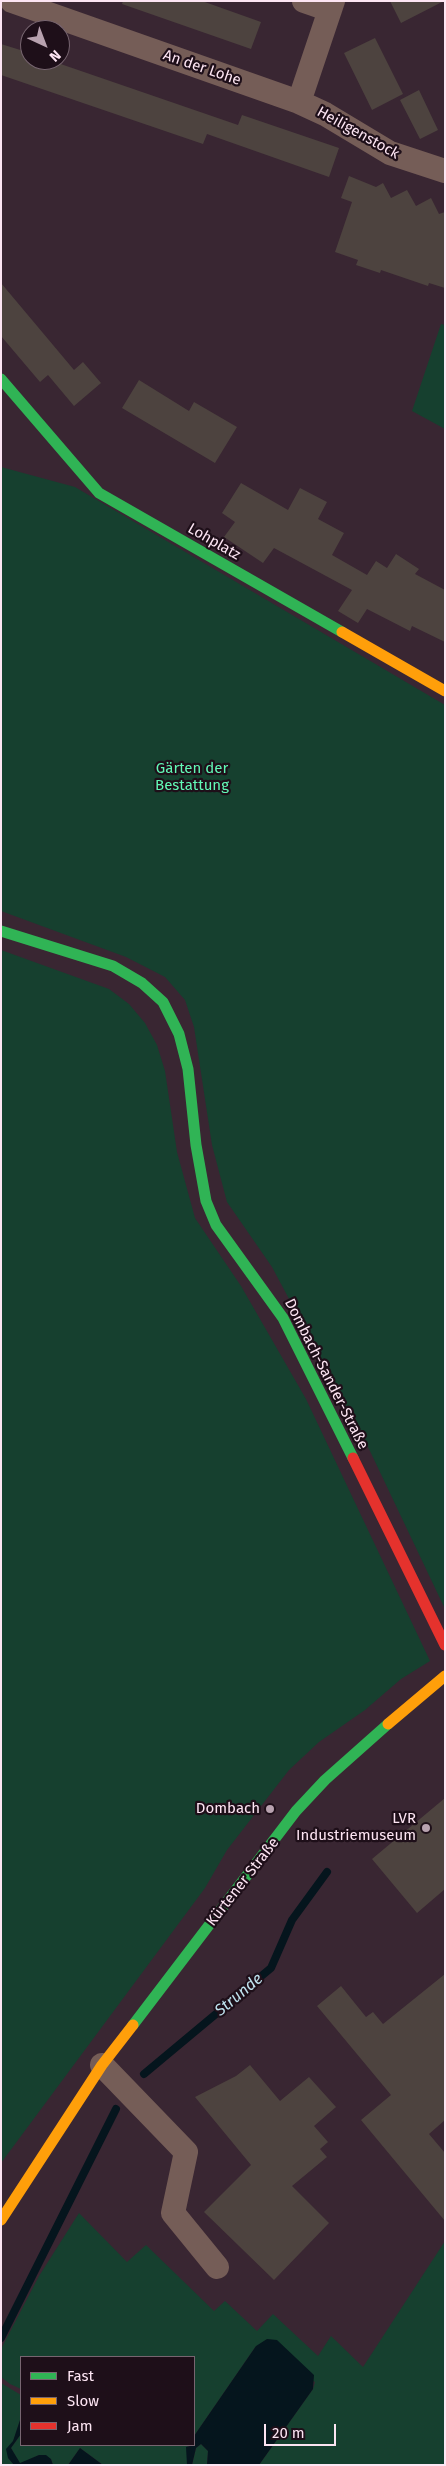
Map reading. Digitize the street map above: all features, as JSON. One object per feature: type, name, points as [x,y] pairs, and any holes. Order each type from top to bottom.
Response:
[{"type":"street","name":"An der Lohe","points":[[12,1],[299,102]]},
{"type":"street","points":[[299,102],[331,6],[304,1]]},
{"type":"street","name":"Heiligenstock","points":[[299,102],[325,114],[390,153],[445,171]]},
{"type":"street","name":"Lohplatz","points":[[1,379],[99,493],[445,690]]},
{"type":"street","name":"Dombach-Sander-Straße","points":[[1,931],[113,966],[142,983],[163,1002],[179,1034],[188,1069],[196,1145],[209,1209],[216,1225],[283,1318],[445,1645]]},
{"type":"street","name":"Kürtener Straße","points":[[1,2220],[102,2065],[296,1811],[369,1738],[445,1676]]},
{"type":"street","points":[[102,2065],[186,2152],[173,2213],[216,2267]]},
{"type":"green space","points":[[441,324],[445,325],[445,429],[412,411]]},
{"type":"green space","name":"Gärten der Bestattung","points":[[1,467],[75,487],[445,705],[445,1609],[369,1449],[272,1267],[227,1202],[212,1145],[194,1027],[185,1000],[165,977],[126,957],[1,911]]},
{"type":"green space","points":[[1,950],[109,989],[129,1004],[145,1023],[157,1045],[165,1071],[177,1152],[195,1218],[241,1286],[306,1399],[430,1661],[401,1679],[365,1710],[319,1742],[289,1770],[227,1850],[205,1888],[1,2163]]},
{"type":"green space","points":[[79,2213],[127,2262],[146,2245],[214,2311],[225,2301],[257,2331],[273,2314],[318,2356],[331,2336],[363,2367],[445,2241],[445,2465],[259,2465],[313,2389],[315,2382],[256,2346],[195,2435],[195,2356],[20,2356],[20,2389],[10,2384],[1,2377],[1,2349],[39,2276]]},
{"type":"green space","points":[[1,2383],[20,2394],[20,2420],[8,2458],[14,2465],[1,2465]]},
{"type":"green space","points":[[20,2435],[20,2446],[188,2446],[187,2465],[103,2465],[80,2448],[68,2465],[53,2465],[51,2459],[39,2455],[20,2464],[11,2448]]},
{"type":"green space","points":[[201,2444],[208,2451],[207,2465],[192,2465],[196,2448]]},
{"type":"shaded area","points":[[267,2339],[277,2340],[314,2375],[313,2389],[259,2465],[207,2465],[208,2451],[201,2444],[196,2448],[192,2465],[187,2465],[186,2447],[195,2446],[195,2435],[256,2346]]},
{"type":"shaded area","points":[[20,2420],[20,2435],[11,2448],[20,2463],[39,2455],[46,2455],[51,2459],[53,2465],[14,2465],[8,2458],[6,2449],[13,2441]]},
{"type":"shaded area","points":[[80,2448],[103,2465],[68,2465]]},
{"type":"building","points":[[123,1],[202,1],[261,22],[251,49],[122,4]]},
{"type":"building","points":[[390,1],[444,1],[401,23]]},
{"type":"building","points":[[375,38],[403,94],[372,110],[344,53]]},
{"type":"building","points":[[1,44],[20,50],[20,70],[70,70],[70,67],[238,125],[242,115],[339,148],[329,177],[207,134],[203,144],[1,75]]},
{"type":"building","points":[[419,90],[438,130],[420,139],[400,100]]},
{"type":"building","points":[[349,176],[376,187],[383,183],[391,198],[407,190],[416,206],[431,198],[439,214],[445,212],[445,288],[429,283],[428,286],[381,270],[380,273],[356,265],[358,260],[335,252],[352,202],[341,198]]},
{"type":"building","points":[[1,283],[74,370],[83,362],[101,383],[74,406],[48,375],[40,382],[1,336]]},
{"type":"building","points":[[139,380],[189,411],[194,402],[237,427],[215,463],[122,408]]},
{"type":"building","points":[[241,483],[288,510],[300,488],[327,502],[318,519],[344,533],[332,555],[367,575],[376,561],[387,568],[396,554],[419,569],[415,574],[445,590],[445,642],[412,626],[410,631],[367,609],[358,623],[338,611],[352,590],[274,548],[263,563],[224,537],[235,522],[222,513]]},
{"type":"building","name":"LVR Industriemuseum","points":[[445,1798],[445,1889],[417,1913],[372,1859]]},
{"type":"building","points":[[445,1974],[445,2120],[429,2134],[445,2153],[445,2221],[361,2120],[391,2095],[317,2006],[341,1986],[366,2017],[373,2012],[383,2024]]},
{"type":"building","points":[[250,2065],[280,2101],[309,2077],[336,2107],[314,2126],[328,2142],[320,2149],[327,2157],[292,2186],[329,2223],[274,2280],[204,2212],[251,2165],[195,2097],[236,2076]]},
{"type":"waterway","name":"Strunde","points":[[144,2074],[271,1968],[292,1920],[327,1872]]},
{"type":"waterway","name":"Strunde","points":[[1,2338],[116,2109]]},
{"type":"traffic: fast","points":[[1,379],[99,493],[342,632]]},
{"type":"traffic: fast","points":[[1,931],[113,966],[142,983],[163,1002],[179,1034],[188,1069],[196,1145],[206,1201],[216,1225],[283,1318],[353,1458]]},
{"type":"traffic: fast","points":[[133,2025],[296,1811],[325,1780],[388,1724]]},
{"type":"traffic: slow","points":[[342,632],[445,691]]},
{"type":"traffic: slow","points":[[388,1724],[445,1676]]},
{"type":"traffic: slow","points":[[1,2220],[102,2065],[133,2025]]},
{"type":"traffic: jam","points":[[353,1458],[445,1645]]},
{"type":"place","name":"Dombach","points":[[270,1809]]},
{"type":"place","name":"LVR Industriemuseum","points":[[426,1828]]}]
